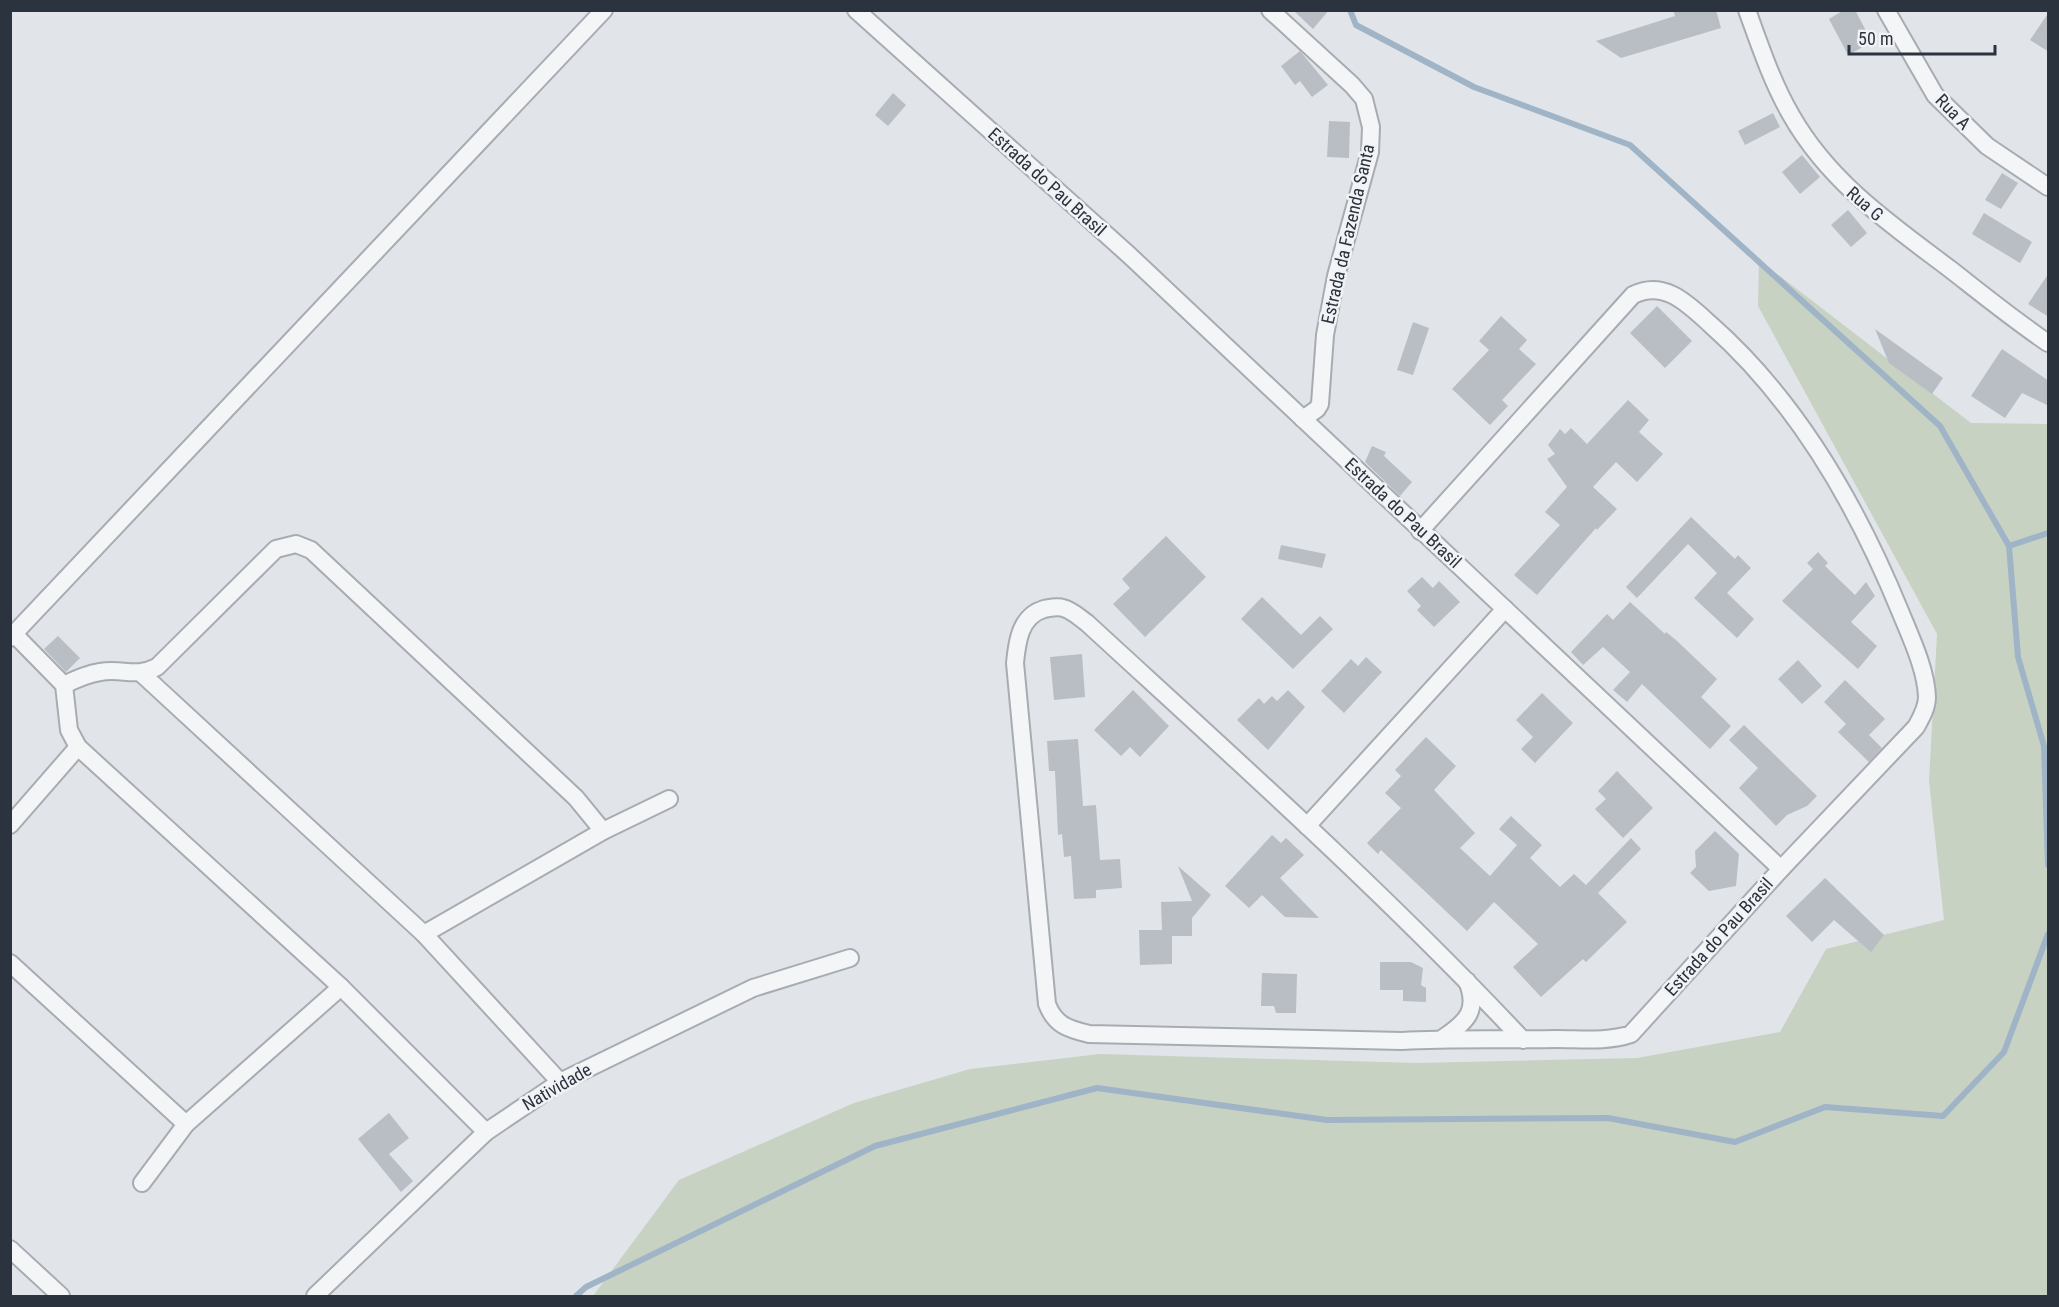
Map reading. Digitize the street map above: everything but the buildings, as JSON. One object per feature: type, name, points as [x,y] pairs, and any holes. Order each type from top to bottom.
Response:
[{"type":"street","points":[[486,1132],[341,987],[78,747],[69,730],[64,685],[12,636],[604,10]]},
{"type":"street","name":"Estrada do Pau Brasil","points":[[856,10],[1129,255],[1781,869],[1631,1034],[1612,1038],[1523,1040]]},
{"type":"street","name":"Estrada da Fazenda Santa","points":[[1270,10],[1352,84],[1364,99],[1371,127],[1370,152],[1336,276],[1325,335],[1320,404],[1303,419]]},
{"type":"street","name":"Rua G","points":[[1747,10],[1771,74],[1791,116],[1842,184],[1884,221],[2049,343]]},
{"type":"street","name":"Rua A","points":[[1886,10],[1935,95],[1987,146],[2049,187]]},
{"type":"street","points":[[1420,531],[1634,295],[1649,289],[1668,291],[1689,305],[1731,342],[1763,377],[1805,433],[1843,492],[1876,554],[1910,636],[1926,684],[1927,700],[1916,727],[1781,869]]},
{"type":"street","points":[[64,685],[82,676],[101,672],[142,675],[157,666],[276,549],[296,544],[310,550],[319,558],[576,798],[603,831]]},
{"type":"street","points":[[1052,607],[1063,608],[1087,623],[1308,826],[1467,980],[1523,1040],[1443,1038],[1402,1041],[1089,1034],[1059,1024],[1052,1016],[1047,1004],[1015,663],[1020,632],[1025,622],[1036,611],[1052,607]]},
{"type":"street","points":[[1308,826],[1505,609]]},
{"type":"street","points":[[142,675],[424,934],[560,1082]]},
{"type":"street","points":[[10,825],[78,747]]},
{"type":"street","points":[[424,934],[603,831],[669,799]]},
{"type":"street","name":"Natividade","points":[[315,1296],[486,1132],[560,1082],[753,988],[850,958]]},
{"type":"street","points":[[10,963],[186,1124]]},
{"type":"street","points":[[1443,1038],[1459,1027],[1470,1014],[1473,996],[1467,980]]},
{"type":"street","points":[[142,1183],[186,1124],[341,987]]},
{"type":"street","points":[[10,1250],[61,1296]]},
{"type":"green space","points":[[1759,260],[1971,423],[2048,424],[2048,1296],[593,1296],[679,1180],[854,1103],[970,1069],[1100,1054],[1417,1063],[1637,1058],[1780,1032],[1826,949],[1944,920],[1929,781],[1937,634],[1758,306]]},
{"type":"waterway","points":[[1350,10],[1356,25],[1474,87],[1630,145],[1940,426],[2009,546],[2018,657],[2044,746],[2048,865]]},
{"type":"waterway","points":[[2009,546],[2048,533]]},
{"type":"waterway","points":[[576,1296],[586,1287],[875,1146],[1097,1088],[1327,1120],[1608,1118],[1735,1142],[1825,1107],[1943,1116],[2004,1052],[2048,934]]}]
